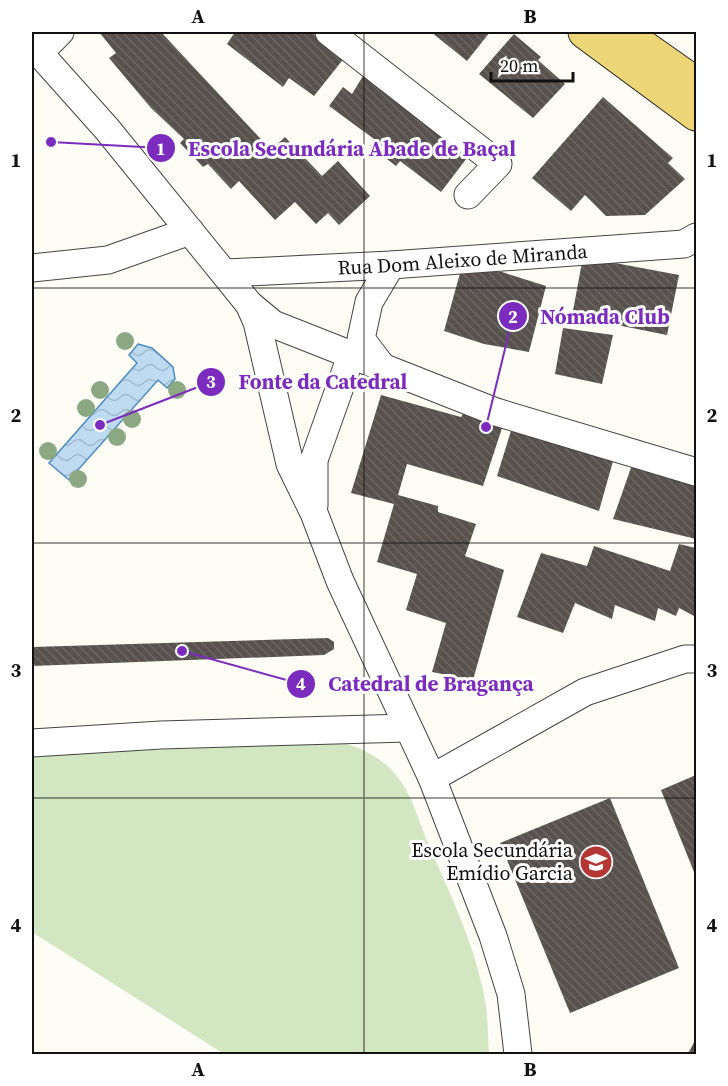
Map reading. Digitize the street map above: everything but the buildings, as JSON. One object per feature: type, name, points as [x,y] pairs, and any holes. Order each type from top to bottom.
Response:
[{"type":"main road","points":[[585,32],[696,114]]},
{"type":"main road","points":[[622,32],[696,84]]},
{"type":"street","points":[[60,32],[35,49],[107,129],[249,304],[257,322],[290,464],[314,513],[340,581],[384,669],[408,728],[432,778],[493,936],[511,994],[518,1054]]},
{"type":"street","points":[[329,32],[498,164],[468,195]]},
{"type":"street","points":[[32,268],[108,260],[190,231]]},
{"type":"street","name":"Rua Dom Aleixo de Miranda","points":[[226,273],[391,266],[684,244],[696,237]]},
{"type":"street","points":[[383,368],[361,339],[369,302],[391,266]]},
{"type":"street","points":[[249,304],[273,324],[496,412],[696,472]]},
{"type":"street","points":[[314,513],[314,460],[351,356]]},
{"type":"street","points":[[432,778],[585,692],[685,659],[696,659]]},
{"type":"street","points":[[32,743],[173,735],[408,728]]},
{"type":"green space","points":[[337,742],[361,749],[384,763],[401,782],[410,798],[461,919],[475,959],[486,1006],[489,1054],[224,1054],[32,932],[32,755]]},
{"type":"water","points":[[138,344],[152,348],[173,367],[175,379],[167,388],[158,380],[69,480],[49,463],[137,363],[129,355]]},
{"type":"place","name":"Escola Secundária Abade de Baçal","points":[[51,142]]},
{"type":"place","name":"Fonte da Catedral","points":[[100,425]]},
{"type":"place","name":"Nómada Club","points":[[486,427]]},
{"type":"place","name":"Catedral de Bragança","points":[[182,651]]},
{"type":"place","name":"Escola Secundária Emídio Garcia","points":[[596,862]]}]
